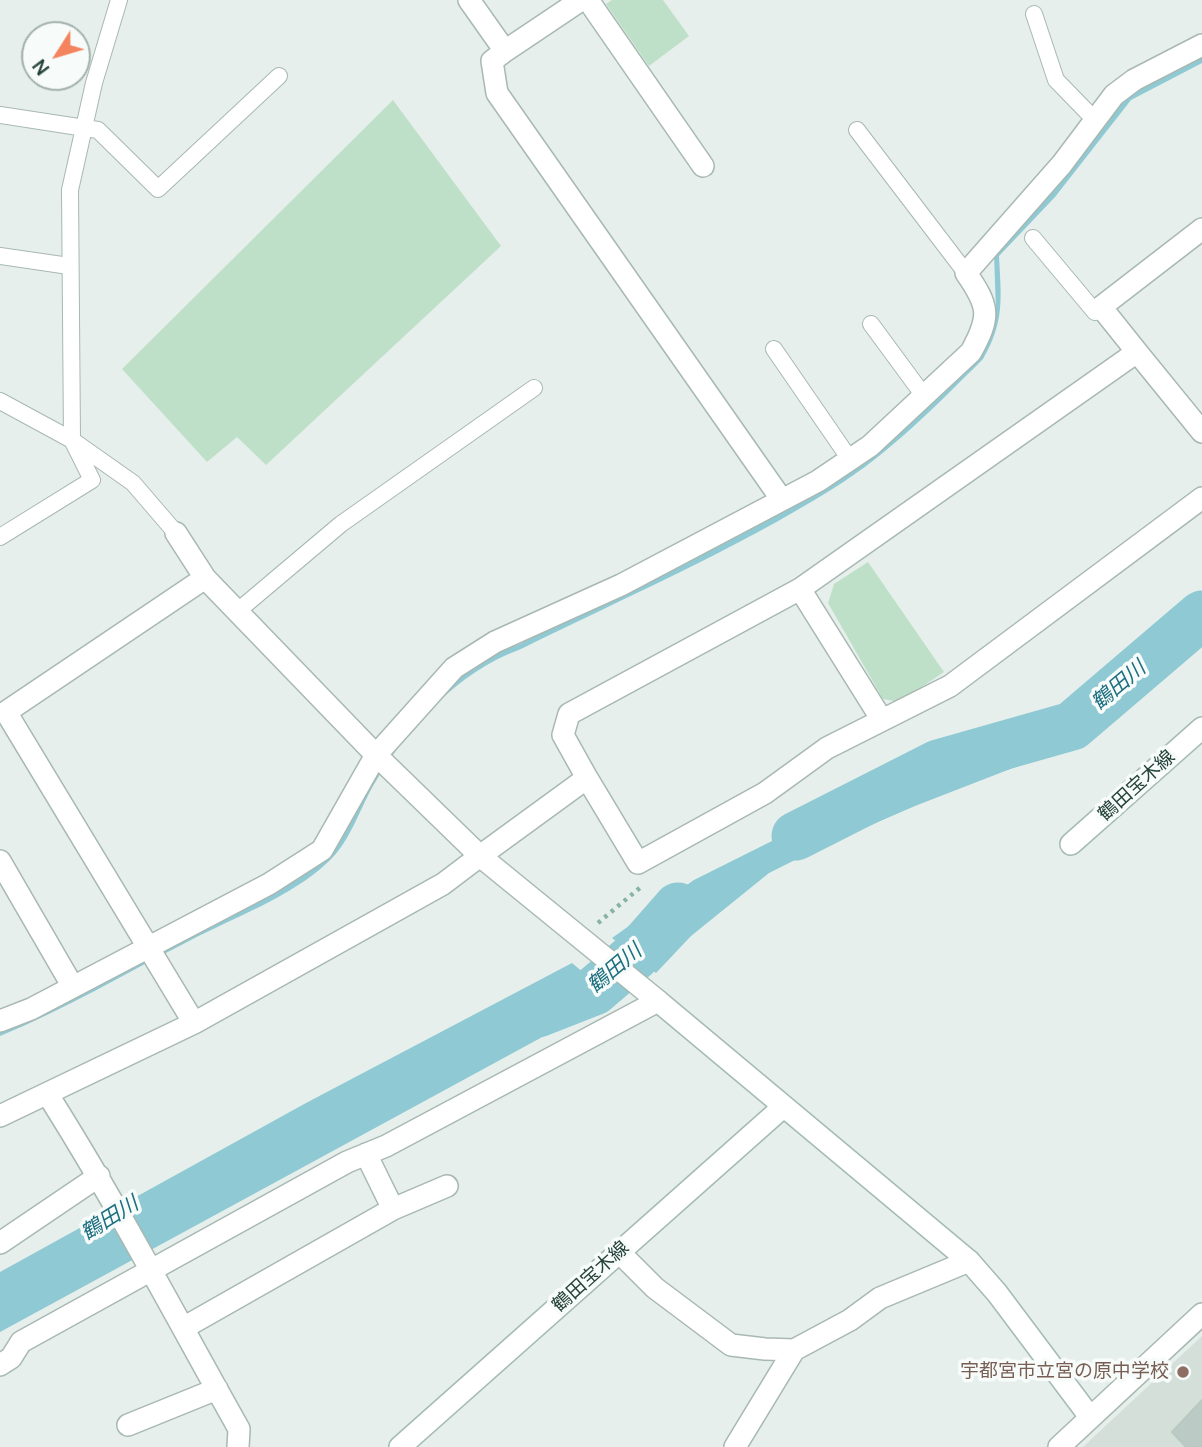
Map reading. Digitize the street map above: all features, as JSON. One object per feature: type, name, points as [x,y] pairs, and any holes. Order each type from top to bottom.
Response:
[{"type":"street","points":[[469,0],[505,51]]},
{"type":"street","points":[[581,0],[492,61],[496,93],[782,500]]},
{"type":"street","points":[[588,0],[703,166]]},
{"type":"street","points":[[0,1021],[73,987],[269,884],[322,850],[376,755],[454,668],[495,642],[621,585],[818,481],[870,446],[971,352],[979,338],[985,313],[984,298],[966,273],[1062,164],[1114,95],[1134,80],[1202,45]]},
{"type":"street","points":[[1202,229],[1101,307],[1202,432]]},
{"type":"street","points":[[1137,352],[800,589],[569,714],[562,735],[638,863],[765,793],[827,748],[950,686],[1202,498]]},
{"type":"street","points":[[176,533],[205,578],[239,610],[376,755],[480,856],[969,1261],[997,1293],[1090,1417]]},
{"type":"street","points":[[194,1023],[3,707],[205,578]]},
{"type":"street","points":[[800,589],[882,720]]},
{"type":"street","name":"鶴田宝木線","points":[[1071,844],[1202,727]]},
{"type":"street","points":[[0,1115],[48,1095],[194,1023],[443,884],[587,778]]},
{"type":"street","points":[[0,861],[73,987]]},
{"type":"street","points":[[0,1365],[11,1358],[21,1342],[152,1268],[366,1153],[386,1146],[658,1002]]},
{"type":"street","points":[[48,1095],[99,1176],[185,1327],[239,1429],[238,1447]]},
{"type":"street","name":"鶴田宝木線","points":[[400,1447],[783,1107]]},
{"type":"street","points":[[366,1153],[393,1209]]},
{"type":"street","points":[[0,1243],[99,1176]]},
{"type":"street","points":[[185,1327],[393,1209],[447,1186]]},
{"type":"street","points":[[619,1252],[655,1288],[731,1345],[794,1350]]},
{"type":"street","points":[[735,1447],[794,1350],[850,1320],[880,1298],[969,1261]]},
{"type":"street","points":[[1059,1447],[1202,1314]]},
{"type":"street","points":[[128,1426],[217,1389]]},
{"type":"lane","points":[[0,537],[92,480],[72,440],[70,190],[83,128],[119,0]]},
{"type":"lane","points":[[1034,14],[1056,80],[1094,119]]},
{"type":"lane","points":[[0,115],[98,130],[158,189],[279,76]]},
{"type":"lane","points":[[857,130],[966,273]]},
{"type":"lane","points":[[1033,238],[1095,312],[1101,307]]},
{"type":"lane","points":[[0,256],[69,266]]},
{"type":"lane","points":[[871,324],[924,396]]},
{"type":"lane","points":[[774,349],[849,458]]},
{"type":"lane","points":[[239,610],[341,524],[534,388]]},
{"type":"lane","points":[[0,401],[72,440],[133,483],[176,533]]},
{"type":"path","points":[[579,939],[645,884],[638,863]]},
{"type":"shaded area","name":"宇都宮市立宮の原中学校","points":[[1202,1336],[1202,1447],[1083,1447],[1100,1431]]},
{"type":"green space","points":[[612,0],[663,0],[689,36],[649,66],[606,4]]},
{"type":"green space","points":[[393,100],[501,246],[266,465],[237,437],[207,462],[122,369]]},
{"type":"green space","points":[[868,562],[944,672],[899,702],[883,699],[828,603],[834,584]]},
{"type":"water","points":[[1202,56],[1202,63],[1131,100],[1055,197],[999,256],[1000,309],[995,333],[983,359],[930,411],[874,460],[834,488],[758,532],[476,672],[436,704],[401,743],[373,786],[342,846],[312,875],[261,906],[72,1003],[0,1036],[0,1029],[310,868],[404,733],[453,681],[486,656],[520,644],[728,539],[834,480],[988,337],[996,311],[994,253],[1052,193],[1119,105],[1144,85]]},
{"type":"water","points":[[1202,603],[1202,632],[1154,675],[1054,752],[915,806],[769,873],[691,936],[656,973],[612,938],[694,880],[812,821],[1023,751],[1072,718]]},
{"type":"water","points":[[572,963],[614,998],[0,1332],[0,1272],[306,1103]]},
{"type":"building","points":[[1202,1400],[1202,1447],[1186,1447],[1172,1432]]},
{"type":"waterway","name":"鶴田川","points":[[796,836],[938,764],[1072,726],[1202,615]]},
{"type":"waterway","name":"鶴田川","points":[[538,1013],[594,991],[635,956],[678,907]]},
{"type":"place","name":"宇都宮市立宮の原中学校","points":[[1183,1372]]}]
